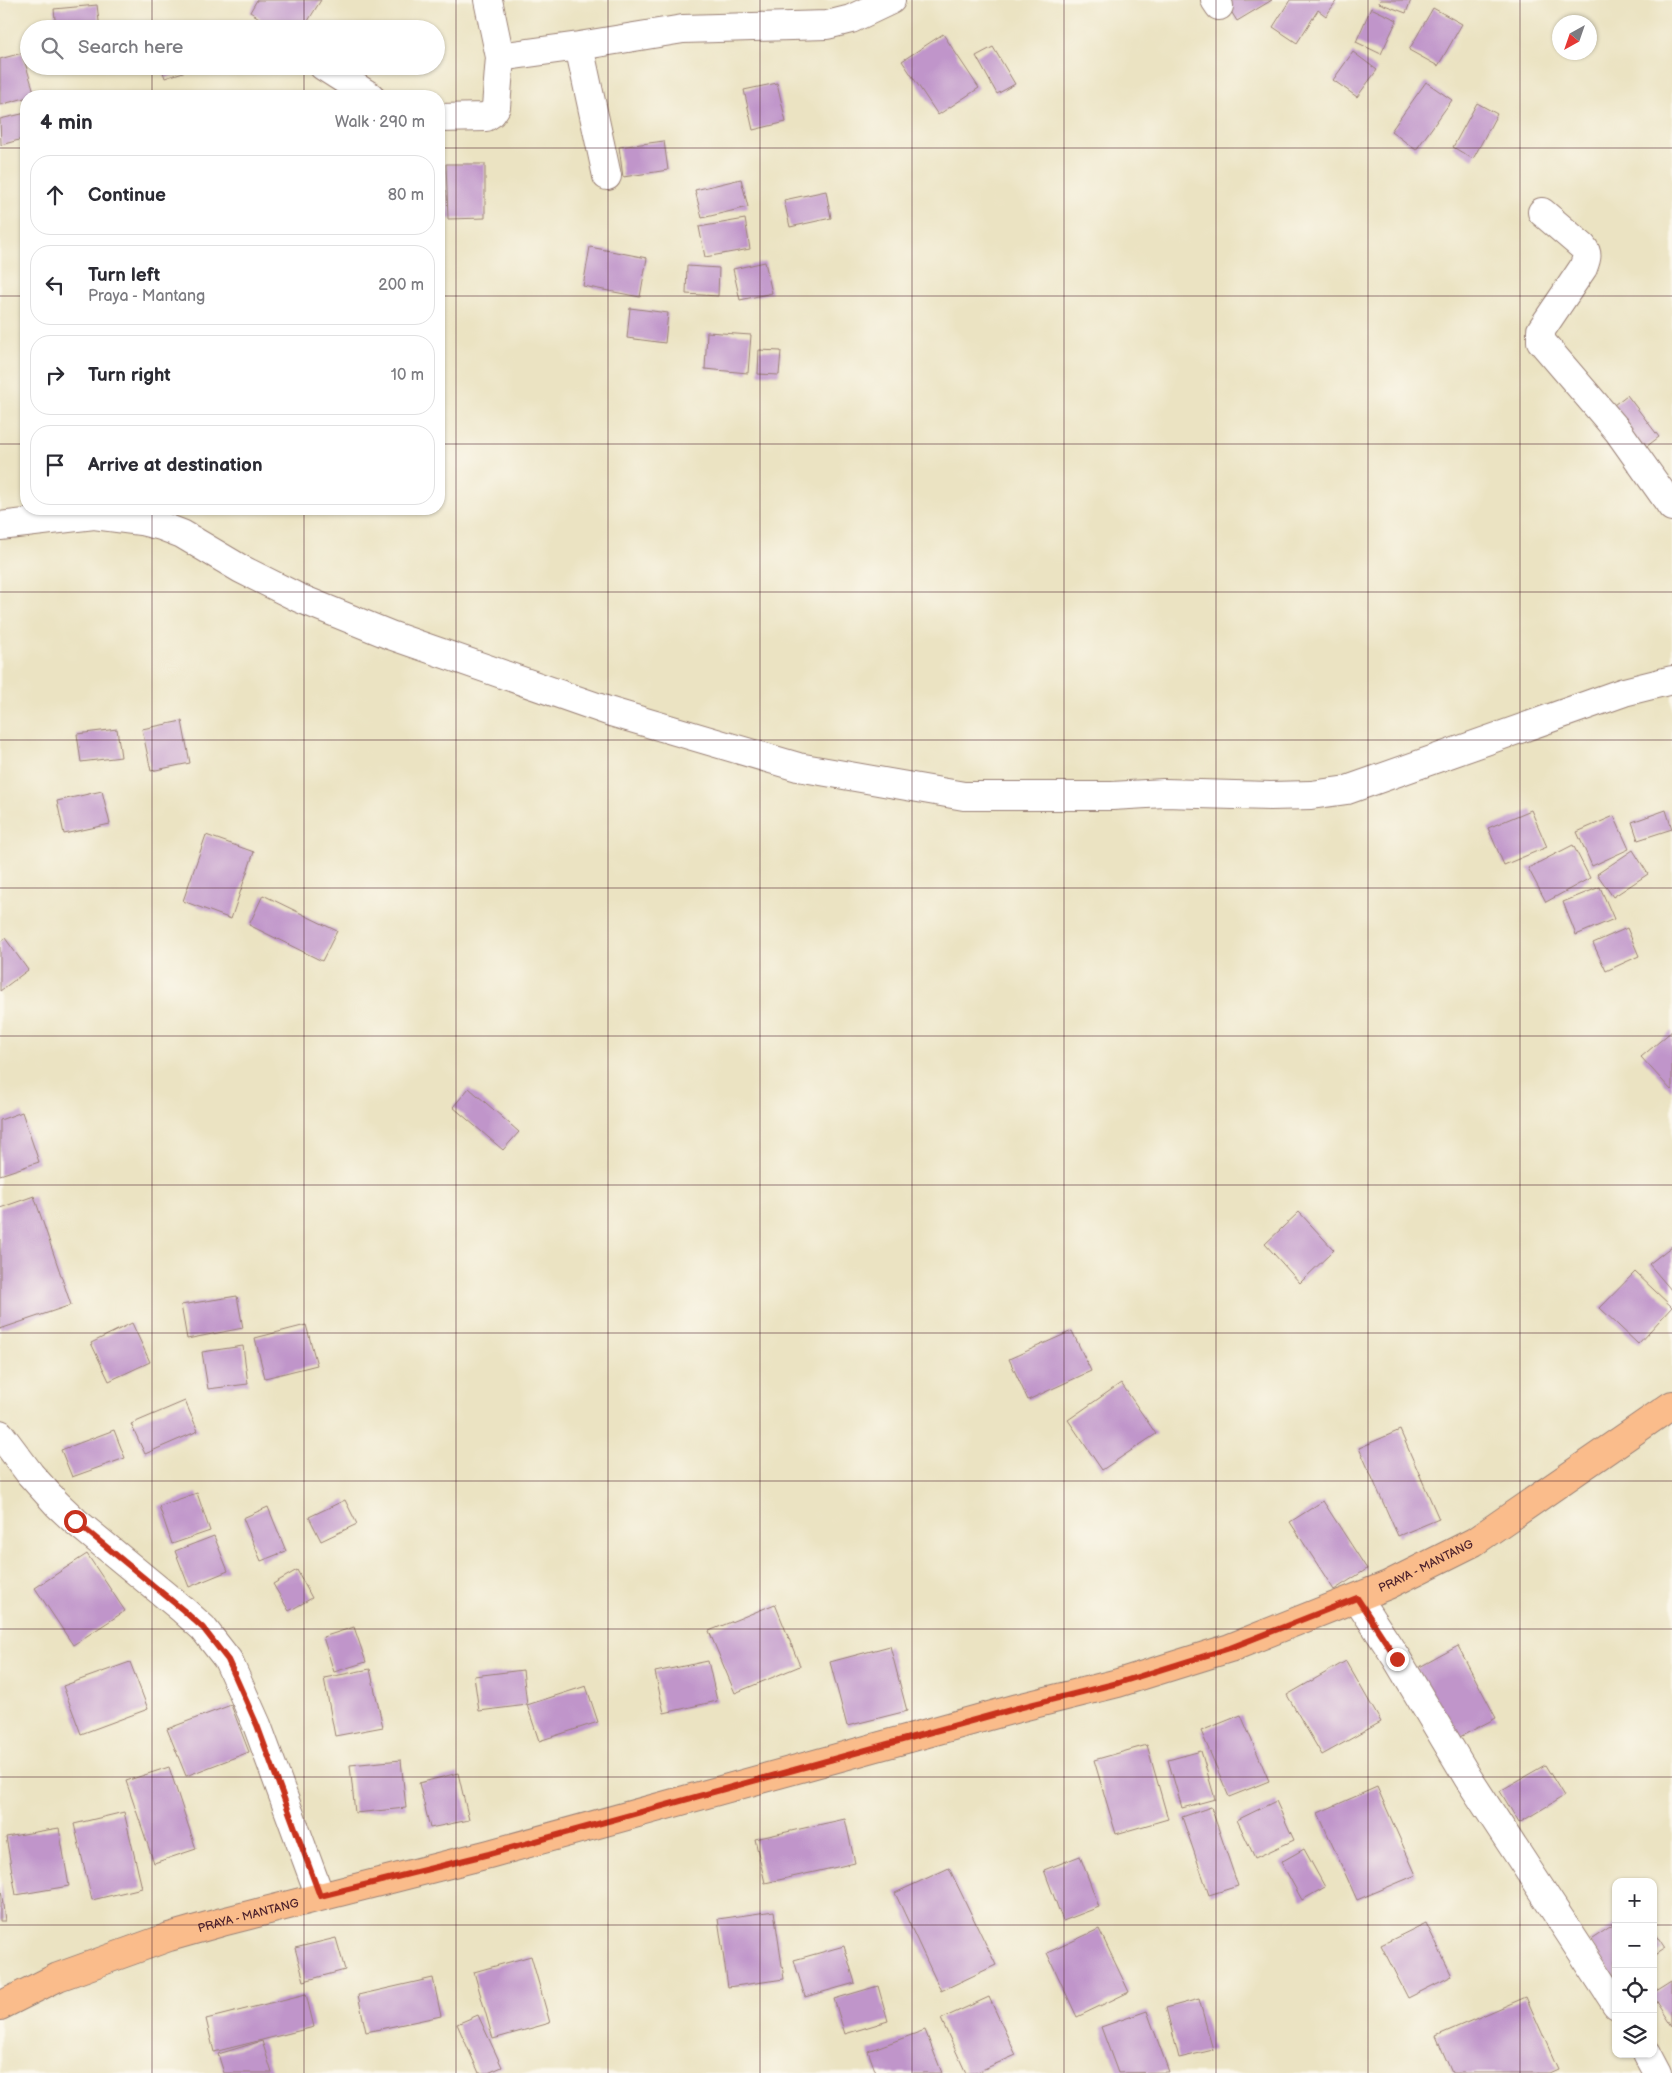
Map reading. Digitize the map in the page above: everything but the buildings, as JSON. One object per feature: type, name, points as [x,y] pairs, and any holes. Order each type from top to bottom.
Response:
[{"type":"main road","name":"PRAYA - MANTANG","points":[[0,2006],[58,1977],[169,1937],[320,1896],[498,1852],[1018,1708],[1118,1683],[1230,1648],[1388,1585],[1474,1542],[1672,1405]]},
{"type":"street","points":[[445,118],[486,117],[492,114],[496,107],[500,57],[488,0]]},
{"type":"street","points":[[500,57],[684,29],[827,26],[851,19],[891,0]]},
{"type":"street","points":[[579,46],[607,176]]},
{"type":"street","points":[[336,75],[360,90]]},
{"type":"street","points":[[1542,212],[1568,233],[1587,253],[1583,268],[1541,330],[1541,340],[1618,431],[1672,507]]},
{"type":"street","points":[[0,526],[94,515],[141,521],[161,526],[182,534],[241,569],[308,602],[390,635],[611,712],[798,767],[964,796],[1164,793],[1270,796],[1311,795],[1347,790],[1624,692],[1672,680]]},
{"type":"street","points":[[0,1434],[30,1474],[57,1504],[203,1628],[228,1660],[257,1725],[320,1896]]},
{"type":"street","points":[[1357,1598],[1397,1659],[1468,1778],[1612,1998]]},
{"type":"street","points":[[1649,2058],[1657,2073]]},
{"type":"route","points":[[75,1521],[136,1570],[203,1628],[228,1660],[257,1725],[320,1896],[489,1854],[1018,1708],[1118,1683],[1230,1648],[1357,1598],[1397,1659]]}]
